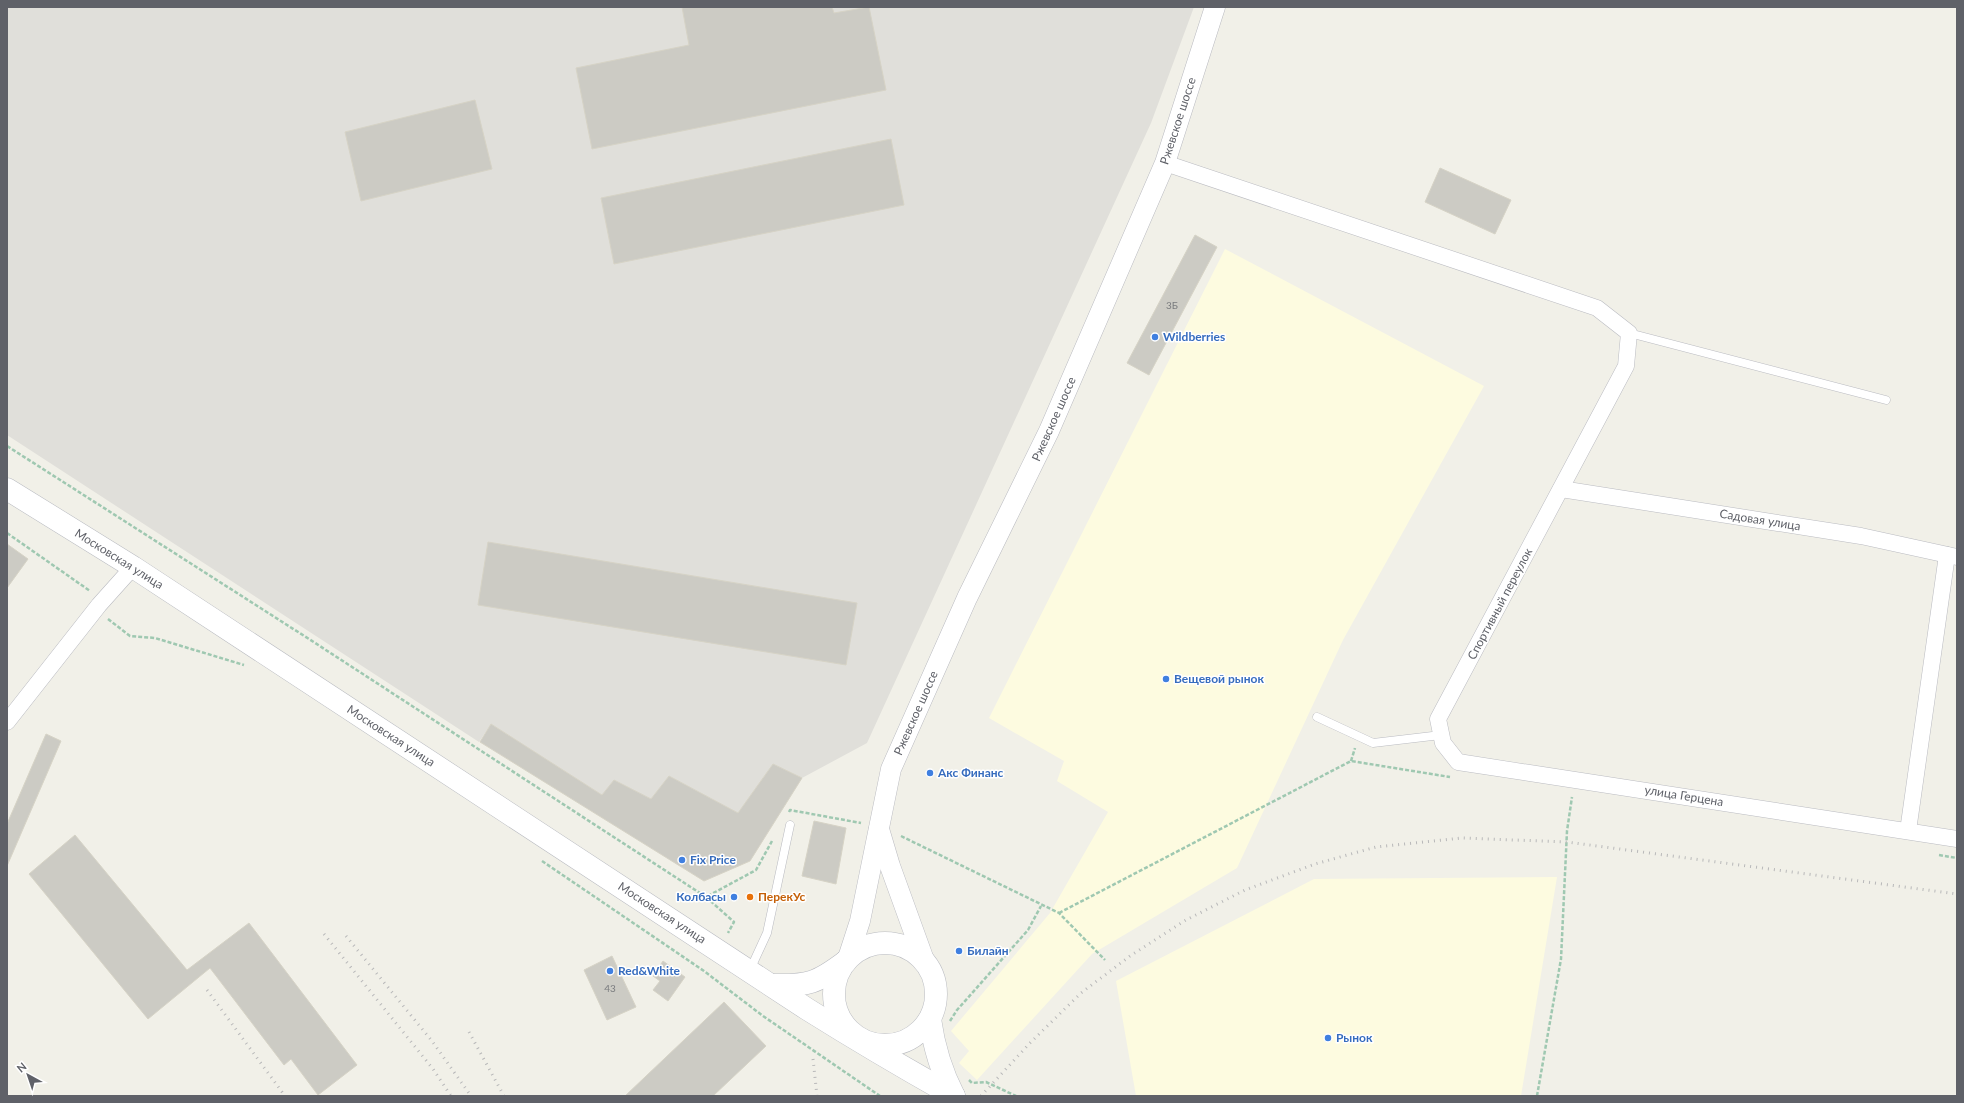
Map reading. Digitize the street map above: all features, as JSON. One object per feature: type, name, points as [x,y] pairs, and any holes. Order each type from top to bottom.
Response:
[{"type":"main road","name":"Московская улица","points":[[7,489],[132,566],[773,985],[807,1009],[859,1039]]},
{"type":"main road","points":[[773,985],[799,985],[814,982],[866,947],[887,942],[901,945],[914,951],[924,960],[933,974],[937,989],[936,1004],[939,1022],[937,1057],[942,1073],[954,1096]]},
{"type":"main road","points":[[846,960],[836,979],[833,998],[841,1021],[849,1031],[884,1056],[954,1096]]},
{"type":"main road","points":[[859,1039],[872,1044],[885,1046],[899,1044],[939,1022]]},
{"type":"street","name":"Ржевское шоссе","points":[[846,960],[860,921],[878,825],[891,769],[967,598],[1050,431],[1165,163],[1215,7]]},
{"type":"street","points":[[1165,163],[1597,308],[1629,333]]},
{"type":"street","name":"Спортивный переулок","points":[[1438,719],[1626,366],[1629,333]]},
{"type":"street","name":"Садовая улица","points":[[1561,489],[1861,536],[1952,556]]},
{"type":"street","points":[[1908,831],[1952,556]]},
{"type":"street","points":[[7,722],[99,605],[132,566]]},
{"type":"street","name":"улица Герцена","points":[[1438,719],[1443,742],[1458,762],[1957,839]]},
{"type":"street","points":[[878,825],[890,866],[924,960]]},
{"type":"lane","points":[[1629,333],[1886,400]]},
{"type":"lane","points":[[1317,717],[1373,743],[1441,735]]},
{"type":"lane","points":[[750,970],[767,933],[790,825]]},
{"type":"path","points":[[7,446],[309,639],[706,897],[756,870],[774,839]]},
{"type":"path","points":[[7,533],[88,589],[108,620],[130,636],[155,638],[250,667]]},
{"type":"path","points":[[1059,913],[1350,761],[1458,778]]},
{"type":"path","points":[[1564,795],[1580,798]]},
{"type":"path","points":[[1537,1096],[1560,959],[1567,831],[1572,797]]},
{"type":"path","points":[[786,816],[790,810],[878,825],[1041,906],[1059,913],[1105,960]]},
{"type":"path","points":[[1931,854],[1957,858]]},
{"type":"path","points":[[537,858],[704,971],[763,1016],[880,1096]]},
{"type":"path","points":[[939,1022],[957,1010],[1028,930],[1041,906]]},
{"type":"path","points":[[954,1096],[965,1078],[972,1083],[986,1082],[1016,1096]]},
{"type":"shaded area","points":[[7,7],[1194,7],[1151,123],[867,743],[802,778],[773,764],[738,813],[669,776],[651,799],[614,780],[602,795],[491,724],[479,742],[7,435]]},
{"type":"shaded area","name":"Вещевой рынок","points":[[1225,249],[1484,386],[1343,640],[1237,868],[1092,954],[977,1080],[959,1063],[969,1051],[951,1031],[1050,913],[1108,812],[1057,781],[1064,761],[989,718]]},
{"type":"shaded area","name":"Рынок","points":[[1557,877],[1521,1096],[1136,1096],[1116,981],[1314,879]]},
{"type":"building","points":[[682,7],[832,7],[834,13],[869,7],[886,90],[592,149],[576,68],[689,45]]},
{"type":"building","points":[[475,100],[492,169],[361,201],[345,132]]},
{"type":"building","points":[[891,139],[904,205],[614,264],[601,198]]},
{"type":"building","points":[[1440,168],[1511,200],[1495,234],[1425,202]]},
{"type":"building","points":[[1195,235],[1217,247],[1149,375],[1127,363]]},
{"type":"building","points":[[488,542],[857,603],[846,665],[478,605]]},
{"type":"building","points":[[7,544],[28,559],[7,588]]},
{"type":"building","points":[[491,724],[602,795],[614,780],[651,799],[669,776],[738,813],[773,764],[802,778],[750,861],[704,881],[480,742]]},
{"type":"building","points":[[46,734],[61,741],[7,866],[7,824]]},
{"type":"building","points":[[814,821],[846,828],[836,884],[802,876]]},
{"type":"building","points":[[75,835],[187,970],[249,923],[357,1065],[318,1095],[291,1059],[284,1065],[210,968],[148,1019],[29,874]]},
{"type":"building","points":[[612,956],[636,1007],[607,1020],[584,970]]},
{"type":"building","points":[[663,961],[685,977],[668,1001],[653,990],[660,981],[653,976]]},
{"type":"building","points":[[724,1002],[766,1046],[713,1096],[625,1096]]},
{"type":"railway","points":[[981,1096],[1030,1043],[1081,993],[1130,956],[1186,920],[1245,890],[1315,864],[1376,847],[1462,838],[1567,842],[1957,894]]},
{"type":"railway","points":[[324,934],[433,1069],[451,1096]]},
{"type":"railway","points":[[346,936],[432,1041],[471,1096]]},
{"type":"railway","points":[[207,990],[285,1096]]},
{"type":"railway","points":[[469,1032],[504,1096]]},
{"type":"railway","points":[[813,1059],[817,1096]]},
{"type":"place","name":"Wildberries","points":[[1155,337]]},
{"type":"place","name":"Вещевой рынок","points":[[1166,679]]},
{"type":"place","name":"Акс Финанс","points":[[930,773]]},
{"type":"place","name":"Fix Price","points":[[682,860]]},
{"type":"place","name":"Колбасы","points":[[734,897]]},
{"type":"place","name":"ПерекУс","points":[[750,897]]},
{"type":"place","name":"Билайн","points":[[959,951]]},
{"type":"place","name":"Red&White","points":[[610,971]]},
{"type":"place","name":"Рынок","points":[[1328,1038]]}]
